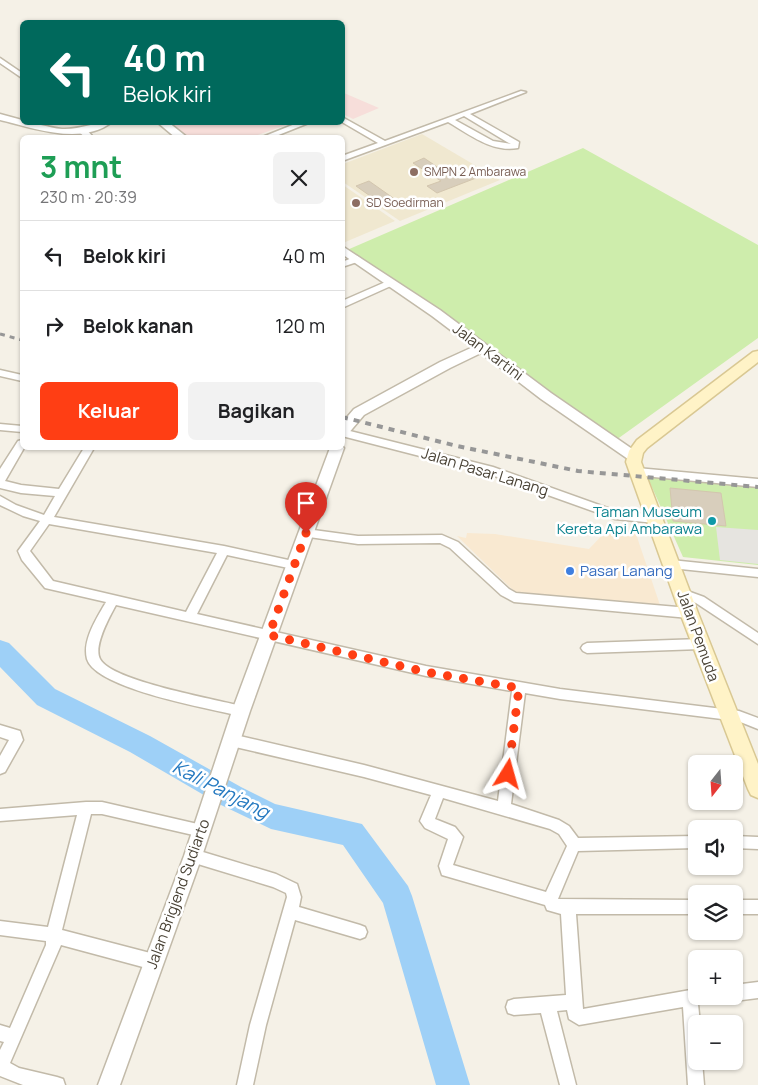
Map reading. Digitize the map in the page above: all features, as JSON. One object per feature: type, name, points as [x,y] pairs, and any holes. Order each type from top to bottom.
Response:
[{"type":"main road","points":[[633,456],[642,444],[758,355]]},
{"type":"main road","name":"Jalan Pemuda","points":[[633,456],[689,613],[758,789]]},
{"type":"street","points":[[0,60],[20,75]]},
{"type":"street","points":[[345,157],[523,92]]},
{"type":"street","points":[[448,118],[499,146],[509,148],[515,146],[516,144],[510,140],[463,113]]},
{"type":"street","points":[[0,117],[20,122]]},
{"type":"street","points":[[345,121],[384,143]]},
{"type":"street","points":[[31,125],[54,131],[82,130],[98,125]]},
{"type":"street","points":[[165,125],[179,135]]},
{"type":"street","points":[[271,135],[300,125]]},
{"type":"street","points":[[82,130],[88,135]]},
{"type":"street","name":"Jalan Kartini","points":[[345,251],[436,313],[481,348],[633,456]]},
{"type":"street","points":[[345,264],[356,259]]},
{"type":"street","points":[[345,304],[390,283]]},
{"type":"street","points":[[345,428],[359,412],[481,348]]},
{"type":"street","points":[[0,373],[20,378]]},
{"type":"street","points":[[0,427],[20,430]]},
{"type":"street","name":"Jalan Pasar Lanang","points":[[345,433],[489,470],[615,515],[655,520]]},
{"type":"street","points":[[20,446],[3,473],[0,483],[21,489],[62,493]]},
{"type":"street","points":[[88,450],[47,519],[27,544],[24,551],[26,557],[49,585],[426,672],[519,688],[748,718],[758,724]]},
{"type":"street","name":"Jalan Brigjend Sudiarto","points":[[109,1085],[202,831],[228,747],[293,565],[336,450]]},
{"type":"street","points":[[639,477],[758,483]]},
{"type":"street","points":[[0,500],[47,519],[224,550],[293,565]]},
{"type":"street","points":[[306,533],[358,540],[442,539],[454,545],[504,592],[514,597],[689,613]]},
{"type":"street","points":[[189,618],[224,550]]},
{"type":"street","points":[[671,564],[758,573]]},
{"type":"street","points":[[682,593],[700,600],[758,639]]},
{"type":"street","points":[[113,600],[97,629],[93,656],[94,663],[101,669],[135,685],[241,711]]},
{"type":"street","points":[[587,648],[701,644]]},
{"type":"street","points":[[504,808],[519,688]]},
{"type":"street","points":[[0,731],[15,735],[16,740],[0,768]]},
{"type":"street","points":[[228,747],[364,771],[504,808],[554,824],[564,830],[574,845]]},
{"type":"street","points":[[438,791],[428,821],[430,825],[454,834],[456,838],[446,866],[447,870],[550,900],[552,905],[568,907],[688,907]]},
{"type":"street","points":[[57,1085],[15,1074],[4,1070],[2,1066],[7,1035],[54,945],[53,935],[86,808]]},
{"type":"street","points":[[0,815],[102,808],[202,831]]},
{"type":"street","points":[[574,845],[688,842]]},
{"type":"street","points":[[743,842],[758,842]]},
{"type":"street","points":[[550,900],[574,845]]},
{"type":"street","points":[[193,856],[286,884],[292,889],[294,897],[258,1025],[245,1085]]},
{"type":"street","points":[[568,907],[575,1013],[579,1017],[688,998]]},
{"type":"street","points":[[743,907],[758,907]]},
{"type":"street","points":[[290,911],[360,932]]},
{"type":"street","points":[[0,928],[53,935],[154,962]]},
{"type":"street","points":[[743,991],[758,990]]},
{"type":"street","points":[[514,1007],[574,1002]]},
{"type":"street","points":[[547,1004],[568,1085]]},
{"type":"street","points":[[696,1005],[696,1085]]},
{"type":"shaded area","points":[[345,93],[379,108],[353,119],[345,115]]},
{"type":"shaded area","points":[[170,125],[286,125],[258,135],[185,135]]},
{"type":"shaded area","name":"SMPN 2 Ambarawa","points":[[422,134],[500,180],[400,221],[345,183],[345,163]]},
{"type":"shaded area","name":"SD Soedirman","points":[[345,186],[395,221],[345,242]]},
{"type":"shaded area","name":"Pasar Lanang","points":[[611,526],[636,534],[661,608],[515,592],[457,536],[466,538],[467,533],[495,534],[589,549]]},
{"type":"shaded area","points":[[716,527],[758,530],[758,564],[720,560]]},
{"type":"green space","points":[[583,148],[758,245],[758,338],[616,440],[347,250]]},
{"type":"green space","name":"Taman Museum Kereta Api Ambarawa","points":[[647,476],[758,486],[758,565],[683,557]]},
{"type":"building","points":[[424,158],[452,177],[473,170],[476,178],[437,193],[427,186],[441,181],[413,163]]},
{"type":"building","points":[[369,181],[396,200],[383,205],[356,186]]},
{"type":"building","points":[[670,488],[721,493],[726,526],[673,521]]},
{"type":"waterway","name":"Kali Panjang","points":[[0,650],[46,697],[140,744],[231,796],[271,816],[352,834],[397,896],[453,1085]]},
{"type":"railway","points":[[0,334],[20,339]]},
{"type":"railway","points":[[345,418],[457,446],[578,471],[758,487]]},
{"type":"place","name":"SMPN 2 Ambarawa","points":[[414,172]]},
{"type":"place","name":"SD Soedirman","points":[[356,203]]},
{"type":"place","name":"Taman Museum Kereta Api Ambarawa","points":[[712,521]]},
{"type":"place","name":"Pasar Lanang","points":[[570,571]]},
{"type":"route","points":[[306,533],[269,635],[426,672],[519,688],[508,774]]}]
